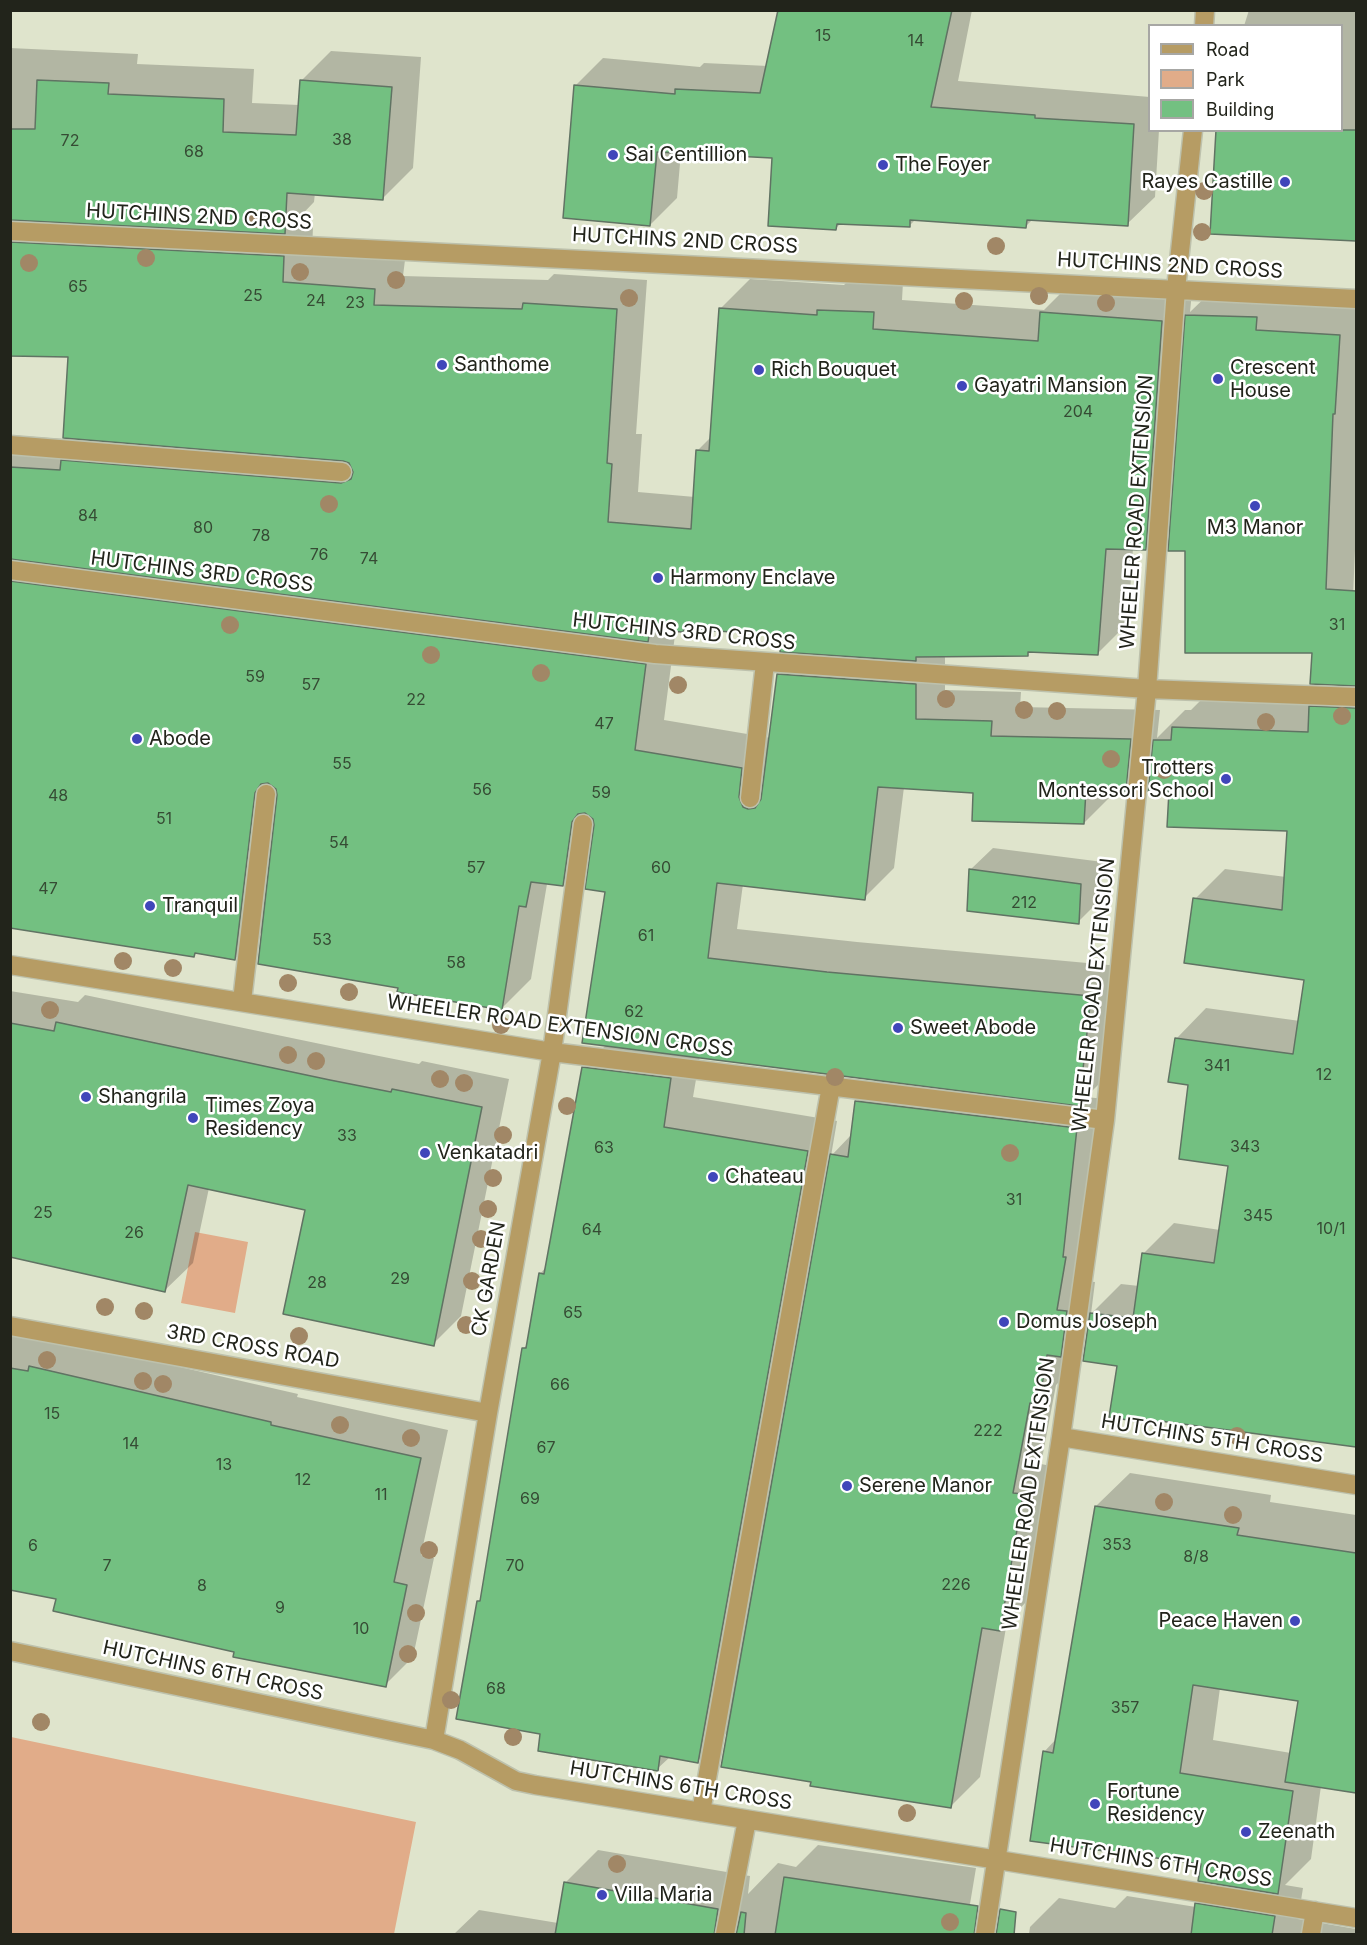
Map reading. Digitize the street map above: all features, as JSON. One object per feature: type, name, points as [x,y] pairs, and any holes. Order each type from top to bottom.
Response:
[{"type":"street","name":"WHEELER ROAD EXTENSION","points":[[985,1935],[1061,1437],[1105,1120],[1147,689],[1176,289],[1193,132]]},
{"type":"street","name":"HUTCHINS 2ND CROSS","points":[[10,231],[1356,299]]},
{"type":"street","points":[[10,445],[342,472]]},
{"type":"street","name":"HUTCHINS 3RD CROSS","points":[[10,570],[655,654],[1147,689],[1356,697]]},
{"type":"street","points":[[750,798],[765,663]]},
{"type":"street","points":[[242,1001],[266,794]]},
{"type":"street","name":"CK GARDEN","points":[[434,1740],[488,1413],[552,1052],[582,824]]},
{"type":"street","name":"WHEELER ROAD EXTENSION CROSS","points":[[10,964],[552,1052],[1105,1120]]},
{"type":"street","points":[[702,1812],[831,1086]]},
{"type":"street","name":"3RD CROSS ROAD","points":[[10,1326],[488,1413]]},
{"type":"street","name":"HUTCHINS 5TH CROSS","points":[[1061,1437],[1356,1485]]},
{"type":"street","name":"HUTCHINS 6TH CROSS","points":[[10,1651],[434,1740],[460,1750],[516,1781],[1356,1918]]},
{"type":"street","points":[[724,1935],[747,1820]]},
{"type":"street","points":[[1311,1935],[1315,1911]]},
{"type":"green space","points":[[195,1232],[248,1242],[235,1313],[181,1303]]},
{"type":"green space","points":[[11,1737],[416,1822],[394,1934],[11,1934]]},
{"type":"building","points":[[778,10],[952,10],[931,107],[1035,115],[1035,118],[1134,124],[1128,226],[1027,220],[1026,228],[910,220],[910,227],[837,224],[836,230],[768,226],[772,158],[657,152],[650,226],[563,218],[574,85],[675,94],[675,89],[760,93]]},
{"type":"building","points":[[37,80],[109,83],[108,94],[224,99],[223,132],[296,135],[300,80],[392,87],[383,200],[287,193],[285,234],[10,220],[10,129],[35,129]]},
{"type":"building","name":"Rayes Castille","points":[[1343,130],[1356,130],[1356,241],[1210,234],[1216,132],[1343,132]]},
{"type":"building","points":[[10,242],[284,256],[283,282],[375,289],[374,305],[522,309],[523,303],[617,309],[607,463],[612,464],[608,522],[691,529],[696,450],[709,451],[719,308],[817,315],[817,310],[874,312],[873,329],[1038,341],[1040,312],[1162,321],[1146,550],[1106,549],[1098,655],[1028,652],[1028,656],[916,657],[916,661],[780,652],[782,635],[684,629],[683,632],[650,630],[648,642],[10,559],[10,467],[60,470],[61,460],[341,483],[351,479],[353,472],[349,463],[343,461],[63,438],[68,357],[10,356]]},
{"type":"building","points":[[1185,315],[1257,317],[1256,330],[1340,335],[1335,414],[1333,414],[1326,589],[1356,591],[1356,686],[1310,684],[1312,653],[1185,653],[1185,551],[1168,551]]},
{"type":"building","points":[[10,581],[646,664],[635,750],[742,768],[739,797],[743,807],[748,809],[755,808],[761,799],[777,674],[916,684],[916,719],[992,721],[991,736],[1131,739],[1126,791],[1086,790],[1084,824],[972,821],[973,793],[878,787],[865,900],[717,883],[708,958],[827,972],[1091,996],[1079,1106],[582,1043],[605,892],[585,889],[594,825],[593,819],[585,813],[578,814],[572,822],[563,886],[531,882],[526,907],[519,906],[502,1010],[397,992],[398,988],[258,964],[277,795],[276,789],[268,783],[261,784],[255,793],[235,960],[195,953],[194,957],[10,928]]},
{"type":"building","points":[[1309,706],[1356,708],[1356,1447],[1160,1421],[1159,1425],[1109,1417],[1117,1366],[1083,1361],[1090,1313],[1133,1318],[1142,1253],[1214,1263],[1228,1166],[1179,1159],[1188,1085],[1168,1082],[1175,1038],[1293,1054],[1304,980],[1184,963],[1193,898],[1282,910],[1287,831],[1167,827],[1169,791],[1148,791],[1153,740],[1171,740],[1172,727],[1308,732]]},
{"type":"building","points":[[969,869],[1081,884],[1079,924],[967,911]]},
{"type":"building","points":[[56,1022],[330,1080],[391,1092],[392,1089],[482,1107],[434,1346],[283,1314],[305,1210],[188,1185],[165,1292],[10,1257],[10,1023],[54,1031]]},
{"type":"building","points":[[582,1067],[671,1078],[664,1127],[808,1151],[698,1763],[660,1756],[658,1771],[538,1751],[540,1734],[456,1719],[477,1601],[480,1601],[522,1348],[526,1348],[539,1273],[544,1274]]},
{"type":"building","points":[[855,1101],[1077,1128],[1063,1257],[1066,1257],[1057,1310],[1067,1311],[1061,1357],[1047,1355],[1039,1404],[1030,1403],[1013,1493],[1023,1494],[1000,1631],[982,1628],[951,1808],[810,1786],[811,1782],[721,1767],[830,1154],[848,1157]]},
{"type":"building","points":[[29,1366],[271,1422],[271,1425],[421,1458],[394,1582],[407,1585],[386,1687],[233,1657],[234,1652],[53,1611],[56,1599],[10,1590],[10,1368],[28,1371]]},
{"type":"building","points":[[1095,1506],[1239,1528],[1237,1535],[1356,1553],[1356,1793],[1285,1782],[1298,1701],[1193,1685],[1180,1773],[1293,1791],[1278,1894],[1198,1881],[1201,1864],[1030,1841],[1043,1751],[1053,1753]]},
{"type":"building","points":[[784,1877],[978,1906],[974,1935],[775,1935]]},
{"type":"building","name":"Villa Maria","points":[[564,1882],[718,1909],[714,1935],[555,1935]]},
{"type":"building","points":[[1195,1903],[1275,1916],[1272,1935],[1191,1935]]},
{"type":"building","points":[[1000,1909],[1016,1912],[1014,1935],[996,1935]]},
{"type":"building","points":[[741,1912],[746,1913],[744,1935],[736,1935]]},
{"type":"place","name":"Sai Centillion","points":[[613,155]]},
{"type":"place","name":"The Foyer","points":[[883,165]]},
{"type":"place","name":"Rayes Castille","points":[[1285,182]]},
{"type":"place","name":"Santhome","points":[[442,365]]},
{"type":"place","name":"Rich Bouquet","points":[[759,370]]},
{"type":"place","name":"Crescent House","points":[[1218,379]]},
{"type":"place","name":"Gayatri Mansion","points":[[962,386]]},
{"type":"place","name":"M3 Manor","points":[[1255,506]]},
{"type":"place","name":"Harmony Enclave","points":[[658,578]]},
{"type":"place","name":"Abode","points":[[137,739]]},
{"type":"place","name":"Trotters Montessori School","points":[[1226,779]]},
{"type":"place","name":"Tranquil","points":[[150,906]]},
{"type":"place","name":"Sweet Abode","points":[[898,1028]]},
{"type":"place","name":"Shangrila","points":[[86,1097]]},
{"type":"place","name":"Times Zoya Residency","points":[[193,1118]]},
{"type":"place","name":"Venkatadri","points":[[425,1153]]},
{"type":"place","name":"Chateau","points":[[713,1177]]},
{"type":"place","name":"Domus Joseph","points":[[1004,1322]]},
{"type":"place","name":"Serene Manor","points":[[847,1486]]},
{"type":"place","name":"Peace Haven","points":[[1295,1621]]},
{"type":"place","name":"Fortune Residency","points":[[1095,1804]]},
{"type":"place","name":"Zeenath","points":[[1246,1832]]},
{"type":"place","name":"Villa Maria","points":[[602,1895]]}]
